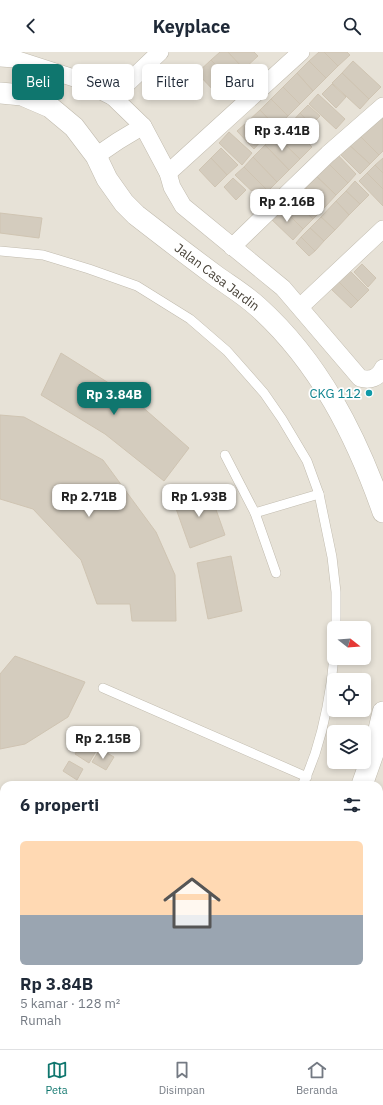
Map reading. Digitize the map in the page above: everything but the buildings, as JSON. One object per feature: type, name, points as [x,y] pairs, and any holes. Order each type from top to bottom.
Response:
[{"type":"street","points":[[134,77],[160,52]]},
{"type":"street","points":[[168,173],[301,52]]},
{"type":"street","points":[[12,56],[72,77]]},
{"type":"street","name":"Jalan Casa Jardin","points":[[0,93],[22,95],[50,107],[74,127],[96,156],[108,179],[124,203],[136,215],[257,306],[288,337],[315,370],[339,410],[374,487],[383,512]]},
{"type":"street","points":[[116,100],[143,126],[168,173],[172,187],[184,206],[283,288],[360,378],[367,380],[375,378],[383,368]]},
{"type":"street","points":[[232,247],[328,154],[383,106]]},
{"type":"street","points":[[96,156],[143,126]]},
{"type":"street","points":[[300,307],[383,230]]},
{"type":"street","points":[[371,773],[382,725]]},
{"type":"lane","points":[[0,251],[43,255],[137,286],[190,319],[227,351],[264,393],[282,418],[307,461],[319,494],[332,557],[336,592],[336,621]]},
{"type":"lane","points":[[225,455],[255,514],[276,573]]},
{"type":"lane","points":[[255,514],[319,494]]},
{"type":"lane","points":[[103,688],[304,781],[321,733],[331,691],[333,665]]},
{"type":"shaded area","points":[[0,52],[383,52],[383,781],[0,781]]},
{"type":"place","name":"CKG 112","points":[[369,393]]}]
